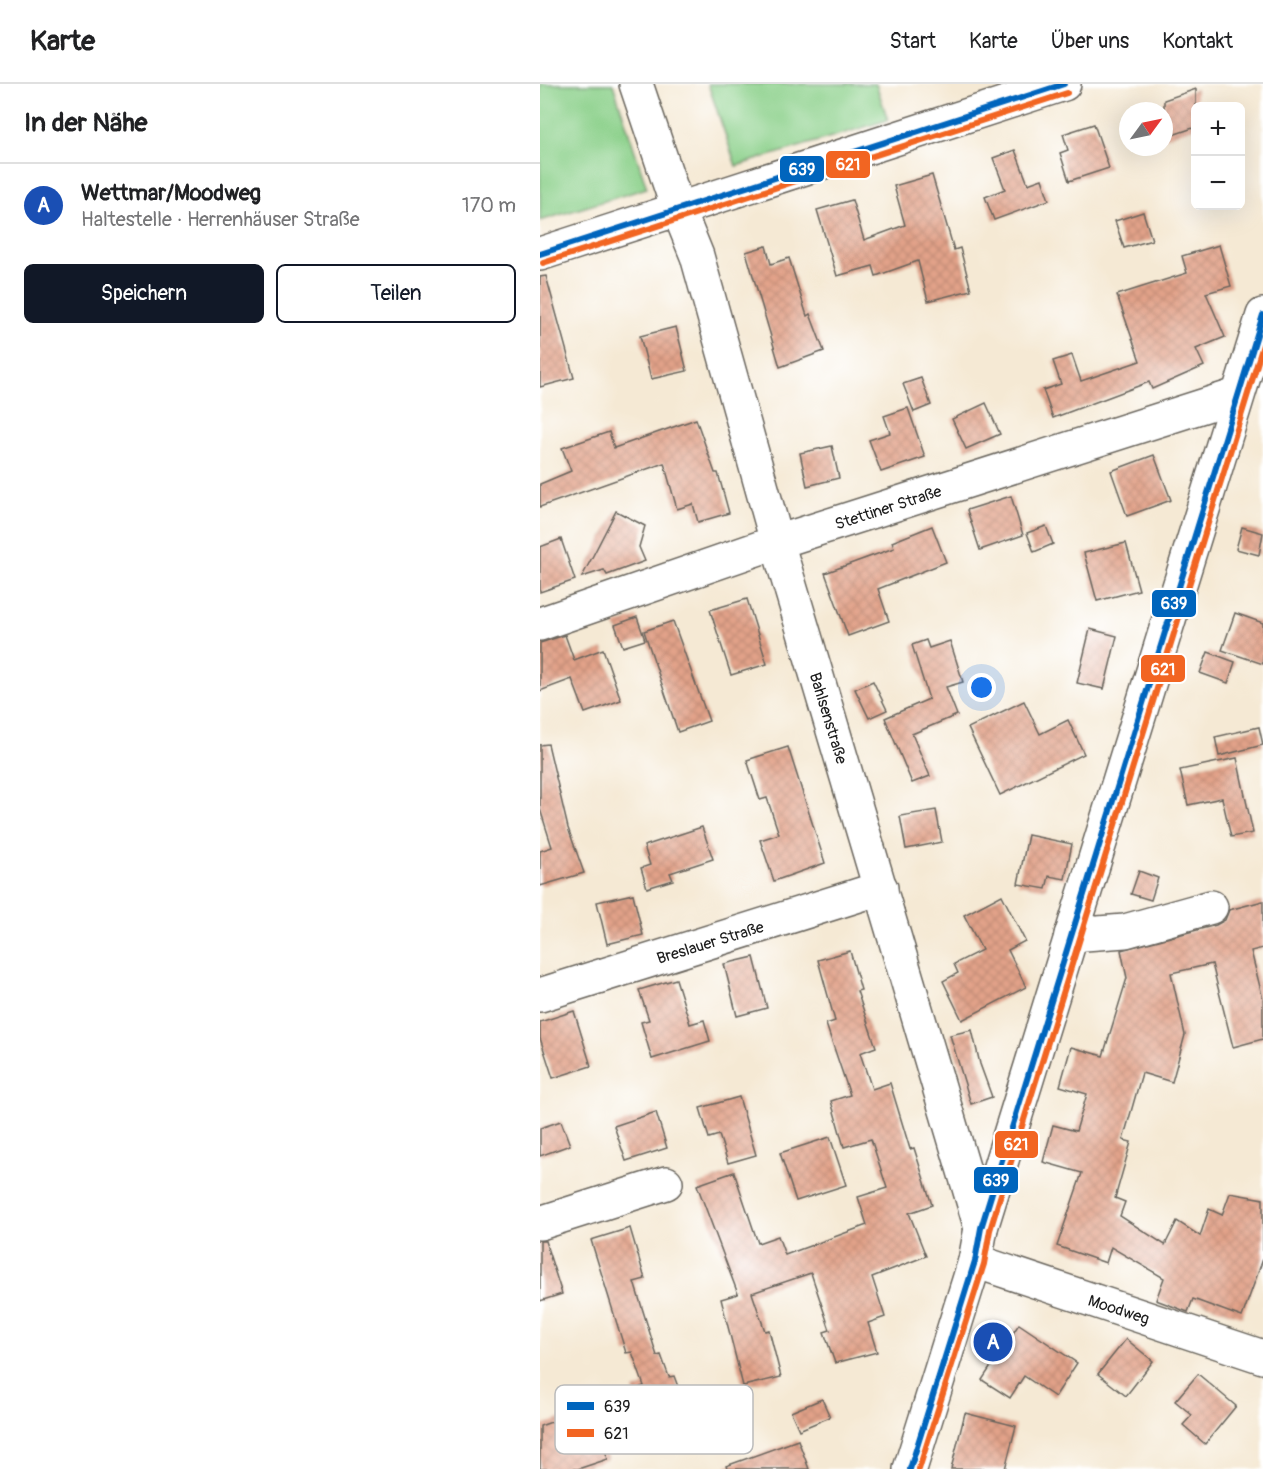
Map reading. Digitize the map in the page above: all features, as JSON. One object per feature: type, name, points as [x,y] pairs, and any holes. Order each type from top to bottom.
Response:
[{"type":"street","name":"Bahlsenstraße","points":[[636,84],[678,209],[697,256],[777,542],[981,1228]]},
{"type":"street","points":[[540,254],[1064,84]]},
{"type":"street","points":[[910,1469],[975,1261],[981,1228],[1263,315]]},
{"type":"street","name":"Stettiner Straße","points":[[540,624],[777,542],[1237,395]]},
{"type":"street","name":"Breslauer Straße","points":[[540,995],[881,888]]},
{"type":"street","points":[[1071,935],[1125,931],[1211,907]]},
{"type":"street","points":[[540,1223],[666,1183]]},
{"type":"street","name":"Moodweg","points":[[975,1261],[1263,1357]]},
{"type":"green space","points":[[540,84],[613,84],[647,188],[540,221]]},
{"type":"green space","points":[[708,84],[876,84],[888,120],[736,166]]},
{"type":"building","points":[[1196,89],[1196,102],[1191,102],[1191,129],[1173,135],[1173,102],[1164,102],[1164,100]]},
{"type":"building","points":[[1094,124],[1109,168],[1069,181],[1060,153],[1068,150],[1063,134]]},
{"type":"building","points":[[1015,150],[1028,184],[1042,179],[1049,200],[994,220],[985,197],[1005,189],[993,158]]},
{"type":"building","points":[[932,175],[954,250],[960,248],[971,290],[928,301],[918,261],[876,276],[873,266],[837,276],[817,210],[852,200],[864,240],[905,225],[894,186]]},
{"type":"building","points":[[1143,212],[1152,240],[1124,248],[1115,221]]},
{"type":"building","points":[[1219,245],[1231,286],[1206,293],[1225,337],[1196,349],[1204,366],[1152,389],[1149,382],[1053,418],[1043,390],[1061,384],[1053,361],[1072,355],[1081,381],[1140,361],[1117,295],[1187,273],[1182,256]]},
{"type":"building","points":[[766,246],[771,264],[789,258],[807,316],[810,314],[824,351],[780,367],[746,252]]},
{"type":"building","points":[[546,276],[574,378],[540,387],[540,277]]},
{"type":"building","points":[[676,327],[687,371],[651,379],[640,336]]},
{"type":"building","points":[[921,378],[931,405],[914,412],[903,384]]},
{"type":"building","points":[[986,403],[1000,434],[966,449],[952,419]]},
{"type":"building","points":[[908,408],[925,457],[881,472],[869,440],[890,433],[884,416]]},
{"type":"building","points":[[696,419],[715,473],[718,473],[729,513],[698,522],[693,504],[677,509],[664,463],[540,507],[540,484],[571,471],[562,448],[609,432],[614,448]]},
{"type":"building","points":[[832,446],[839,478],[807,486],[800,453]]},
{"type":"building","points":[[1154,455],[1171,500],[1127,516],[1111,471]]},
{"type":"building","points":[[1011,496],[1023,535],[980,550],[967,510]]},
{"type":"building","points":[[616,511],[645,526],[639,547],[645,561],[607,575],[604,570],[582,577]]},
{"type":"building","points":[[932,526],[946,562],[878,589],[889,621],[848,636],[825,573],[894,548],[892,542]]},
{"type":"building","points":[[1046,526],[1053,544],[1034,552],[1027,533]]},
{"type":"building","points":[[1242,527],[1263,533],[1259,555],[1236,549]]},
{"type":"building","points":[[561,539],[575,580],[540,592],[540,547]]},
{"type":"building","points":[[1126,543],[1139,590],[1097,601],[1084,553]]},
{"type":"building","points":[[747,599],[767,664],[731,675],[710,610]]},
{"type":"building","points":[[1235,613],[1263,623],[1263,664],[1222,650]]},
{"type":"building","points":[[637,617],[645,640],[623,647],[615,625]]},
{"type":"building","points":[[673,621],[709,721],[678,732],[644,631]]},
{"type":"building","points":[[1090,629],[1117,636],[1104,689],[1077,683]]},
{"type":"building","points":[[565,635],[574,660],[603,649],[621,700],[585,713],[572,679],[540,691],[540,643]]},
{"type":"building","points":[[926,640],[929,648],[950,641],[963,682],[946,687],[957,715],[912,734],[930,776],[912,783],[885,718],[929,699],[912,645]]},
{"type":"building","points":[[1208,652],[1235,662],[1228,683],[1200,673]]},
{"type":"building","points":[[873,681],[887,710],[869,718],[855,689]]},
{"type":"building","points":[[1024,701],[1040,734],[1068,720],[1084,754],[1000,795],[968,728]]},
{"type":"building","points":[[1259,727],[1263,745],[1219,756],[1215,737]]},
{"type":"building","points":[[548,744],[568,828],[584,873],[540,886],[540,851],[552,847],[540,809],[540,745]]},
{"type":"building","points":[[788,747],[825,863],[774,881],[760,840],[779,834],[767,798],[760,800],[747,760]]},
{"type":"building","points":[[1237,758],[1253,833],[1231,837],[1222,798],[1188,805],[1180,770]]},
{"type":"building","points":[[936,810],[942,842],[906,849],[900,816]]},
{"type":"building","points":[[702,827],[713,859],[670,873],[673,880],[647,888],[641,868],[650,865],[644,846]]},
{"type":"building","points":[[1028,835],[1072,844],[1065,879],[1049,876],[1046,889],[1018,884]]},
{"type":"building","points":[[1139,871],[1158,878],[1151,900],[1131,894]]},
{"type":"building","points":[[633,894],[643,935],[607,944],[597,902]]},
{"type":"building","points":[[1002,895],[1025,941],[1008,950],[1026,987],[962,1020],[943,981],[958,973],[954,964],[982,950],[964,915]]},
{"type":"building","points":[[1263,901],[1263,948],[1251,951],[1263,999],[1263,1039],[1233,1047],[1212,964],[1171,973],[1185,1035],[1172,1082],[1142,1073],[1123,1140],[1131,1142],[1115,1198],[1125,1202],[1120,1216],[1165,1245],[1177,1221],[1200,1236],[1209,1209],[1222,1215],[1230,1193],[1263,1199],[1263,1259],[1242,1317],[1193,1299],[1188,1312],[1156,1300],[1164,1278],[1111,1247],[1106,1263],[1057,1246],[1082,1173],[1043,1162],[1053,1125],[1076,1131],[1087,1094],[1060,1086],[1071,1047],[1103,1056],[1127,978],[1121,950],[1216,925],[1225,920],[1229,910]]},
{"type":"building","points":[[850,951],[861,990],[857,991],[876,1047],[860,1053],[872,1089],[890,1083],[910,1149],[914,1148],[932,1205],[909,1213],[926,1256],[872,1277],[885,1317],[868,1323],[877,1352],[835,1363],[824,1332],[830,1330],[811,1273],[752,1293],[765,1331],[769,1330],[781,1377],[743,1385],[721,1299],[738,1294],[697,1185],[734,1172],[758,1243],[778,1236],[785,1255],[867,1225],[858,1197],[887,1188],[871,1139],[844,1147],[831,1101],[850,1095],[826,1024],[835,1021],[818,960]]},
{"type":"building","points":[[754,957],[767,1008],[737,1016],[724,964]]},
{"type":"building","points":[[676,979],[690,1024],[704,1020],[710,1041],[652,1059],[641,1022],[649,1020],[639,990]]},
{"type":"building","points":[[574,1011],[591,1066],[553,1078],[540,1038],[540,1022]]},
{"type":"building","points":[[972,1030],[980,1064],[992,1097],[971,1104],[950,1035]]},
{"type":"building","points":[[739,1097],[756,1155],[728,1163],[719,1135],[709,1138],[700,1108]]},
{"type":"building","points":[[656,1112],[667,1148],[626,1161],[614,1126]]},
{"type":"building","points":[[561,1121],[570,1145],[540,1156],[540,1128]]},
{"type":"building","points":[[830,1137],[846,1185],[796,1201],[780,1153]]},
{"type":"building","points":[[630,1228],[645,1279],[634,1282],[657,1356],[661,1355],[669,1377],[674,1376],[677,1385],[644,1385],[632,1352],[626,1353],[591,1240]]},
{"type":"building","points":[[540,1241],[545,1241],[562,1294],[540,1301]]},
{"type":"building","points":[[1019,1324],[1077,1363],[1055,1397],[1024,1376],[1010,1398],[982,1380]]},
{"type":"building","points":[[1126,1339],[1153,1361],[1126,1396],[1098,1374]]},
{"type":"building","points":[[1198,1374],[1236,1406],[1205,1444],[1183,1425],[1192,1415],[1175,1401]]},
{"type":"building","points":[[822,1399],[830,1417],[799,1430],[791,1412]]},
{"type":"building","points":[[965,1413],[1016,1426],[1005,1469],[951,1469]]},
{"type":"building","points":[[555,1421],[555,1454],[606,1454],[608,1459],[578,1469],[540,1469],[540,1426]]},
{"type":"building","points":[[798,1440],[809,1469],[727,1469],[726,1466]]},
{"type":"transit line","name":"639","points":[[540,254],[1064,84]]},
{"type":"transit line","name":"621","points":[[543,263],[1067,93]]},
{"type":"transit line","name":"639","points":[[910,1469],[975,1261],[981,1228],[1263,315]]},
{"type":"transit line","name":"621","points":[[919,1469],[984,1264],[990,1230],[1263,345]]},
{"type":"place","name":"Wettmar/Moodweg","points":[[993,1342]]}]
